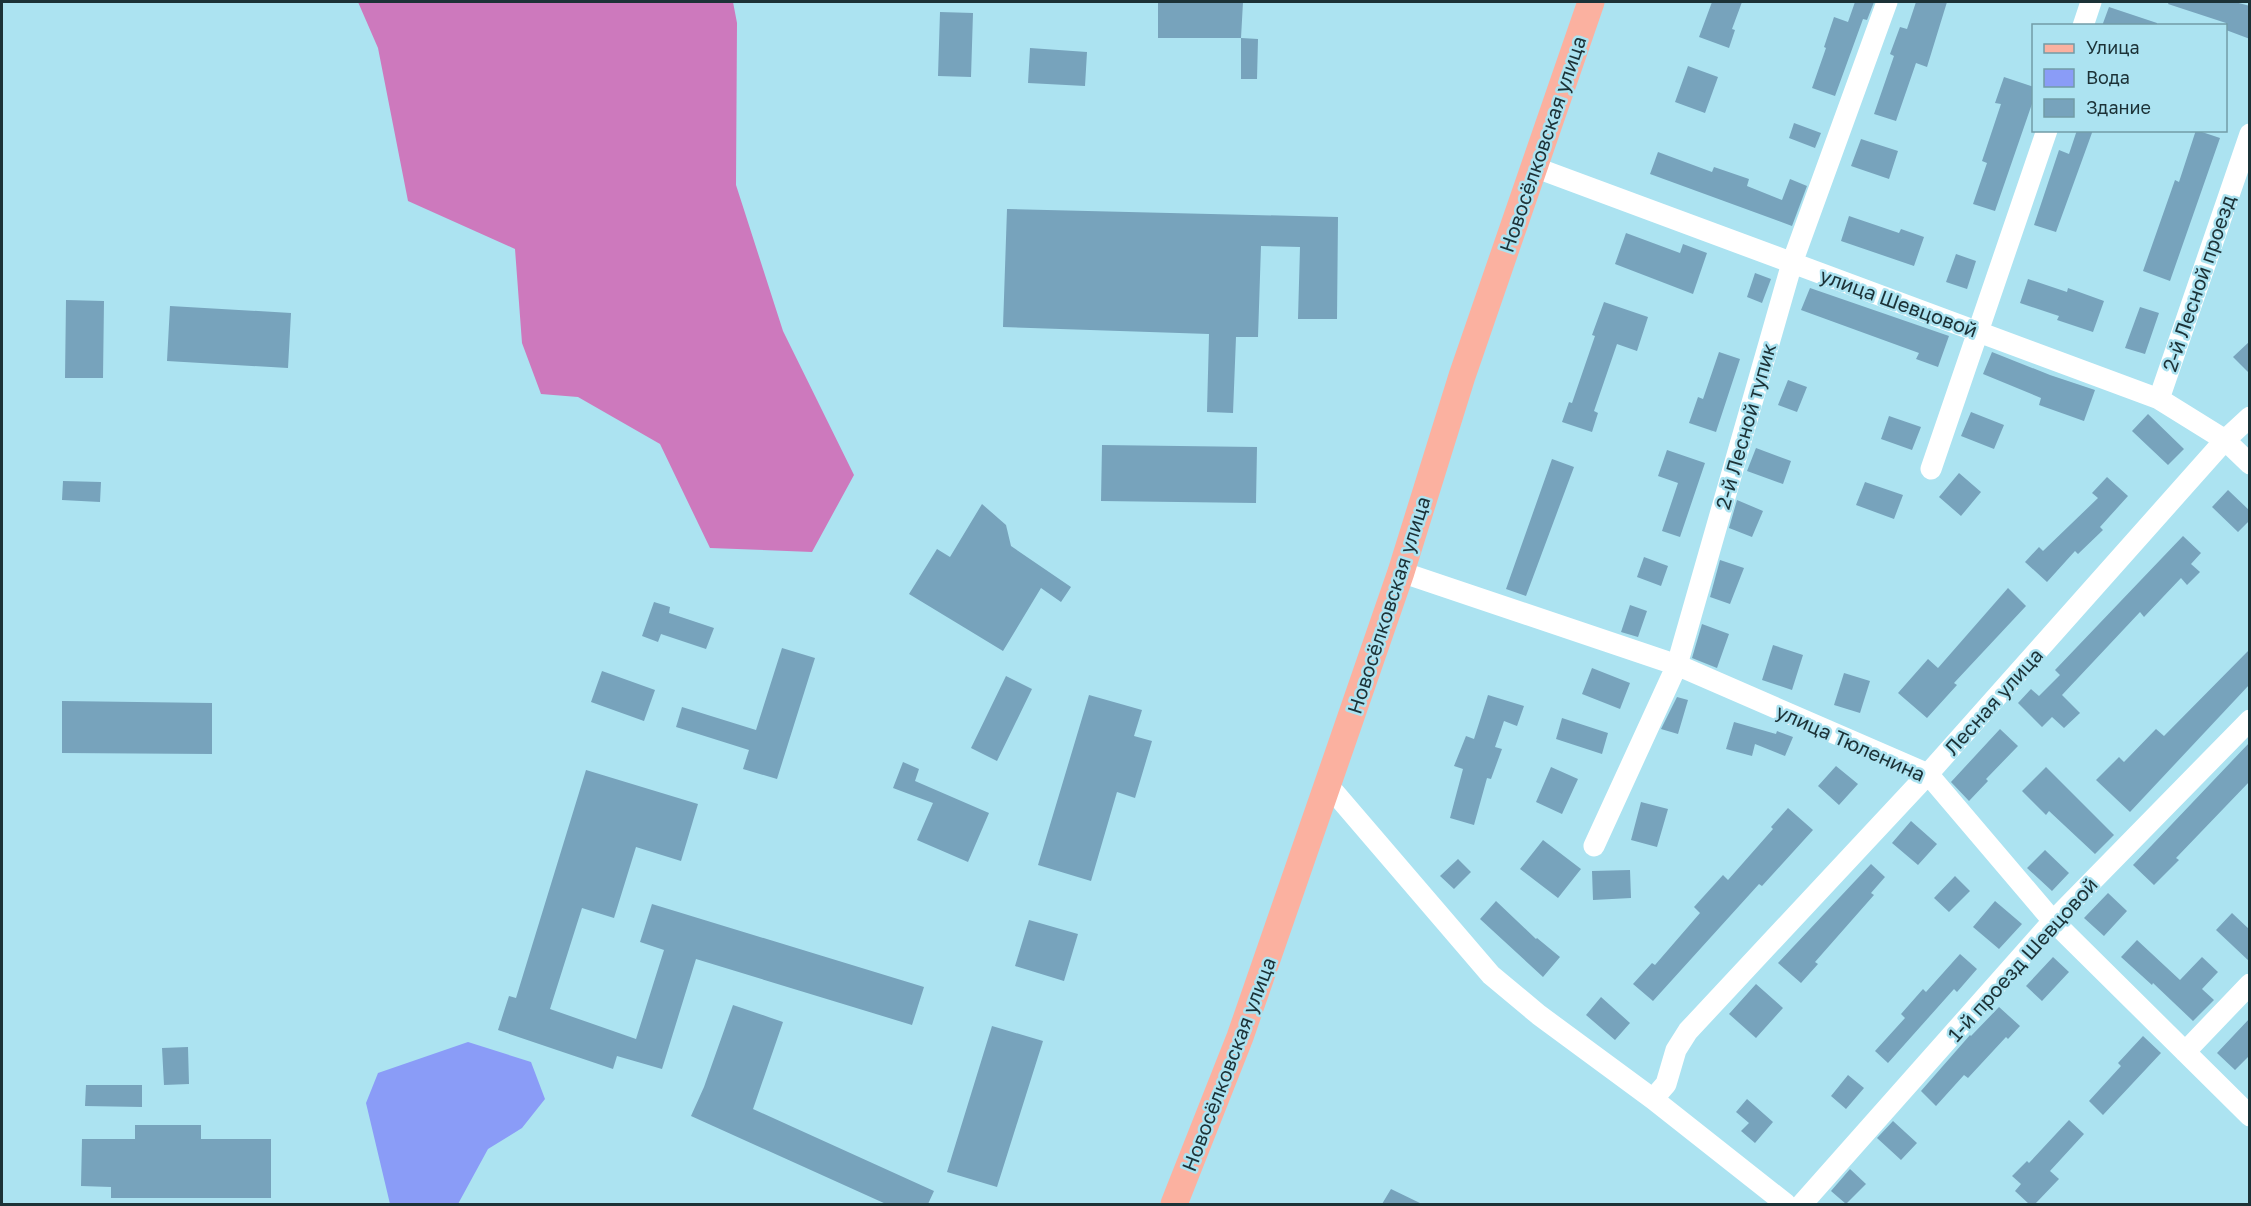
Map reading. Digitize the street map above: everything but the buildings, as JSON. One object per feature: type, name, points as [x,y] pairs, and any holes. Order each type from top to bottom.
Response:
[{"type":"main road","name":"Новосёлковская улица","points":[[1174,1204],[1240,1037],[1328,785],[1401,572],[1462,376],[1591,2]]},
{"type":"street","name":"2-й Лесной тупик","points":[[1594,846],[1677,665],[1792,263],[1887,2]]},
{"type":"street","points":[[2084,24],[2091,2]]},
{"type":"street","points":[[1931,469],[2046,132]]},
{"type":"street","name":"2-й Лесной проезд","points":[[2159,399],[2250,134]]},
{"type":"street","name":"улица Шевцовой","points":[[1534,167],[2159,399],[2225,440],[2250,464]]},
{"type":"street","name":"Лесная улица","points":[[1653,1099],[1666,1084],[1676,1050],[1688,1031],[1928,774],[2225,440],[2250,417]]},
{"type":"street","name":"улица Тюленина","points":[[1401,572],[1677,665],[1928,774],[2054,921],[2250,1116]]},
{"type":"street","name":"1-й проезд Шевцовой","points":[[1802,1204],[2054,921],[2250,720]]},
{"type":"street","points":[[1328,785],[1491,975],[1539,1015],[1653,1099],[1786,1204]]},
{"type":"street","points":[[2185,1052],[2250,984]]},
{"type":"shaded area","points":[[358,2],[733,2],[737,23],[736,185],[783,331],[854,475],[812,552],[710,548],[660,444],[578,397],[541,394],[522,343],[515,249],[408,201],[378,48]]},
{"type":"water","points":[[468,1042],[531,1062],[545,1099],[522,1128],[488,1149],[458,1204],[390,1204],[366,1103],[378,1073]]}]
